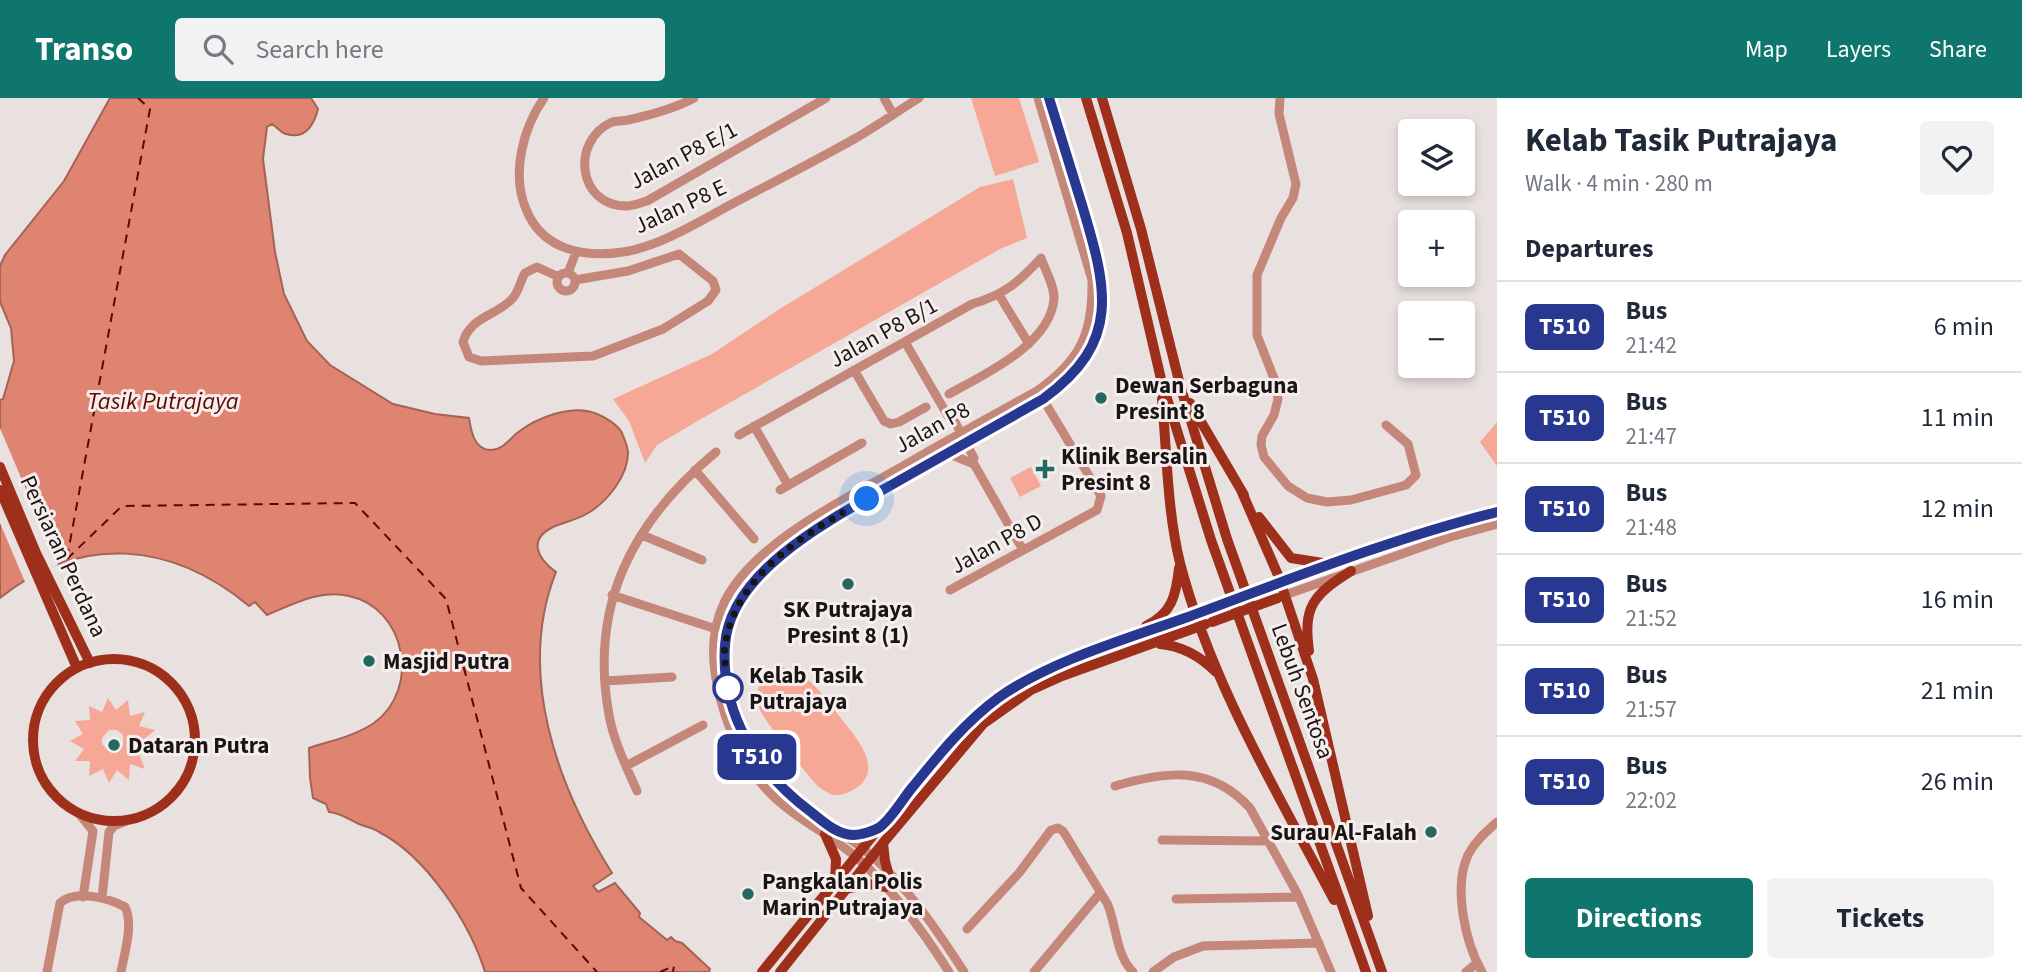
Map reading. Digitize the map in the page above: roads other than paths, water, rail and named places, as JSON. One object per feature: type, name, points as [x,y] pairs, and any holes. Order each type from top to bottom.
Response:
[{"type":"main road","name":"Lebuh Sentosa","points":[[1086,98],[1127,233],[1161,379],[1211,540],[1366,972]]},
{"type":"main road","name":"Lebuh Sentosa","points":[[1102,98],[1141,229],[1180,385],[1227,539],[1380,968]]},
{"type":"main road","points":[[1161,379],[1171,513],[1180,562],[1201,612],[1200,626],[1250,743],[1352,934]]},
{"type":"main road","points":[[1180,385],[1241,490],[1279,545],[1292,558],[1329,564]]},
{"type":"main road","name":"Persiaran Perdana","points":[[0,467],[77,668]]},
{"type":"main road","name":"Persiaran Perdana","points":[[0,490],[44,581],[90,663]]},
{"type":"main road","points":[[1241,490],[1313,679]]},
{"type":"main road","points":[[1112,644],[1154,622],[1166,612],[1175,592],[1180,562]]},
{"type":"main road","points":[[1350,571],[1327,588],[1310,610],[1306,624],[1313,679],[1380,968]]},
{"type":"main road","points":[[762,972],[956,735],[992,703],[1029,680],[1112,644],[1277,583]]},
{"type":"main road","points":[[780,972],[883,842],[983,724],[1005,707],[1031,690],[1062,676],[1282,597]]},
{"type":"main road","points":[[1154,643],[1185,649],[1204,660],[1220,677]]},
{"type":"main road","points":[[116,659],[142,664],[164,676],[182,694],[194,724],[194,755],[182,784],[166,803],[156,810],[126,821],[95,820],[62,803],[43,781],[37,768],[33,743],[35,720],[48,694],[62,678],[77,668],[116,659]]},
{"type":"main road","points":[[835,882],[836,859],[831,833],[854,835],[880,827]]},
{"type":"main road","points":[[883,842],[888,872]]},
{"type":"main road","points":[[845,889],[869,884],[886,887]]},
{"type":"street","name":"Jalan P8 E","points":[[544,98],[524,143],[520,190],[528,216],[543,234],[559,246],[591,255],[626,252],[651,244],[708,217],[816,159],[919,98]]},
{"type":"street","name":"Jalan P8 E/1","points":[[694,98],[679,106],[612,122],[594,137],[586,153],[583,170],[591,188],[607,201],[626,206],[647,201],[826,98]]},
{"type":"street","points":[[884,98],[893,114]]},
{"type":"street","name":"Jalan P8","points":[[964,972],[918,905],[872,856],[859,853],[782,803],[766,789],[733,736],[724,713],[713,664],[712,641],[724,604],[735,585],[750,567],[798,527],[1037,391],[1054,379],[1074,357],[1084,339],[1093,311],[1092,280],[1038,98]]},
{"type":"street","name":"Jalan P8","points":[[831,833],[774,782],[742,732],[728,688],[725,642],[734,608],[760,575],[805,535],[1043,399],[1071,377],[1085,360],[1094,343],[1104,303],[1103,290],[1089,230],[1049,98]]},
{"type":"street","points":[[1274,98],[1296,184],[1293,198],[1281,218],[1257,275],[1257,335],[1275,381],[1278,399],[1274,415],[1262,436],[1264,457],[1288,486],[1307,498],[1327,502],[1351,500],[1406,485],[1416,475],[1408,444],[1386,425]]},
{"type":"street","points":[[1279,114],[1280,98]]},
{"type":"street","points":[[567,277],[576,252]]},
{"type":"street","points":[[679,254],[713,281],[716,290],[708,301],[663,329],[593,356],[501,362],[481,361],[466,354],[463,342],[470,328],[511,300],[524,273],[537,268],[567,277],[628,271],[679,254]]},
{"type":"street","name":"Jalan P8 B/1","points":[[739,435],[972,304],[999,295],[1022,279],[1041,258],[1054,298],[1048,321],[1029,344]]},
{"type":"street","points":[[949,394],[1006,362],[1029,344],[999,295]]},
{"type":"street","points":[[905,342],[948,416],[949,426],[958,434],[1023,550]]},
{"type":"street","points":[[854,370],[884,421],[891,424],[899,422],[926,407]]},
{"type":"street","name":"Jalan P8 D","points":[[950,590],[1097,510],[1101,503],[1101,496],[1043,399]]},
{"type":"street","points":[[754,426],[784,487],[862,443]]},
{"type":"street","points":[[972,461],[981,434]]},
{"type":"street","points":[[637,790],[610,717],[605,681],[607,616],[612,595],[631,552],[642,535],[674,489],[716,452]]},
{"type":"street","points":[[947,453],[972,461]]},
{"type":"street","points":[[695,470],[754,540]]},
{"type":"street","points":[[1277,583],[1445,526],[1497,512]]},
{"type":"street","points":[[1282,597],[1450,537],[1497,524]]},
{"type":"street","points":[[642,535],[702,560]]},
{"type":"street","points":[[612,595],[727,632]]},
{"type":"street","points":[[605,681],[672,677]]},
{"type":"street","points":[[626,766],[703,725]]},
{"type":"street","points":[[1115,786],[1150,778],[1190,774],[1205,776],[1241,799],[1250,808],[1269,841],[1298,897],[1331,972]]},
{"type":"street","points":[[80,814],[93,831],[83,897]]},
{"type":"street","points":[[102,898],[109,832],[114,826],[126,821]]},
{"type":"street","points":[[1466,972],[1480,967],[1463,918],[1461,884],[1467,856],[1479,838],[1497,822]]},
{"type":"street","points":[[967,929],[1019,873],[1051,830],[1058,828],[1063,831],[1112,913],[1121,954],[1130,971]]},
{"type":"street","points":[[1162,840],[1269,841]]},
{"type":"street","name":"Jalan P8","points":[[859,853],[865,866],[906,911],[949,972]]},
{"type":"street","points":[[1034,972],[1100,893]]},
{"type":"street","points":[[47,972],[60,903],[65,899],[83,897],[102,898],[125,907],[129,913],[121,972]]},
{"type":"street","points":[[1176,900],[1298,897]]},
{"type":"street","points":[[1153,972],[1174,957],[1203,946],[1319,943]]},
{"type":"water","name":"Tasik Putrajaya","points":[[110,98],[311,98],[318,109],[308,130],[293,135],[284,133],[272,124],[267,127],[263,159],[275,252],[284,294],[307,341],[330,365],[393,404],[435,414],[469,418],[474,439],[485,449],[499,448],[534,422],[566,411],[597,414],[620,430],[628,453],[624,471],[615,488],[595,508],[545,532],[538,544],[540,555],[556,572],[545,610],[540,649],[548,728],[574,803],[612,873],[593,886],[598,892],[615,883],[640,913],[639,917],[667,940],[671,937],[682,943],[710,969],[709,972],[485,972],[457,912],[413,857],[377,831],[329,812],[326,804],[313,798],[309,748],[367,728],[389,708],[398,690],[402,671],[394,632],[384,616],[368,604],[349,596],[328,594],[297,602],[267,615],[255,602],[249,606],[219,585],[189,569],[157,558],[126,554],[94,555],[62,563],[31,577],[0,598],[0,400],[3,399],[14,361],[11,328],[0,302],[0,266],[5,255],[64,181]]},
{"type":"place","name":"Dewan Serbaguna Presint 8","points":[[1101,398]]},
{"type":"place","name":"Klinik Bersalin Presint 8","points":[[1045,469]]},
{"type":"place","name":"SK Putrajaya Presint 8 (1)","points":[[848,584]]},
{"type":"place","name":"Masjid Putra","points":[[369,661]]},
{"type":"place","name":"Kelab Tasik Putrajaya","points":[[728,688]]},
{"type":"place","name":"Dataran Putra","points":[[114,745]]},
{"type":"place","name":"Surau Al-Falah","points":[[1431,832]]},
{"type":"place","name":"Pangkalan Polis Marin Putrajaya","points":[[748,894]]}]
